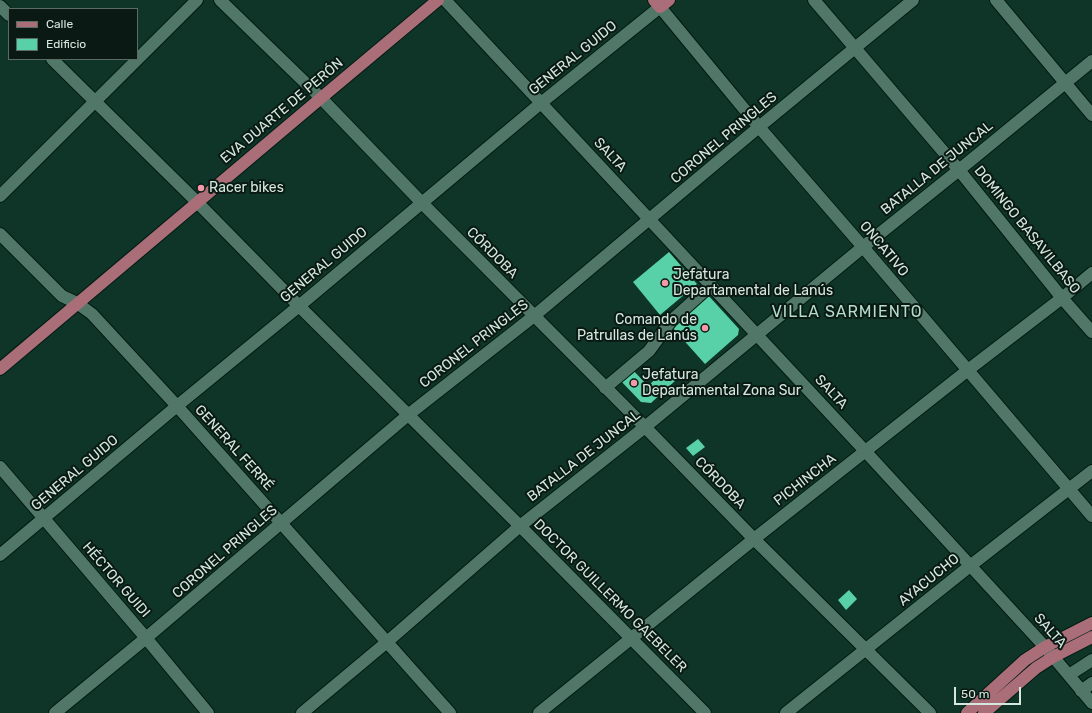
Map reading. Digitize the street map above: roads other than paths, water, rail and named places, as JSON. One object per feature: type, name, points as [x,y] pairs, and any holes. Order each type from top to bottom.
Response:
[{"type":"main road","name":"EVA DUARTE DE PERÓN","points":[[0,369],[438,0]]},
{"type":"main road","points":[[967,713],[1025,660],[1045,647],[1092,623]]},
{"type":"main road","points":[[984,713],[1036,668],[1092,637]]},
{"type":"street","points":[[138,58],[196,0]]},
{"type":"street","name":"CÓRDOBA","points":[[220,0],[320,98],[754,539],[930,713]]},
{"type":"street","name":"SALTA","points":[[445,0],[866,452],[1045,647],[1092,703]]},
{"type":"street","name":"DOMINGO BASAVILBASO","points":[[814,0],[959,170],[1062,298],[1092,332]]},
{"type":"street","name":"CORONEL PRINGLES","points":[[55,713],[408,416],[534,316],[913,0]]},
{"type":"street","points":[[996,0],[1092,115]]},
{"type":"street","name":"GENERAL GUIDO","points":[[0,555],[661,2]]},
{"type":"street","name":"ONCATIVO","points":[[661,2],[759,127],[864,247],[1092,516]]},
{"type":"street","points":[[0,6],[8,15]]},
{"type":"street","name":"DOCTOR GUILLERMO GAEBELER","points":[[53,60],[197,202],[408,416],[520,526],[630,639],[705,713]]},
{"type":"street","points":[[0,196],[136,60]]},
{"type":"street","name":"BATALLA DE JUNCAL","points":[[302,713],[387,642],[520,526],[645,427],[1092,61]]},
{"type":"street","name":"GENERAL FERRÉ","points":[[0,234],[62,296],[92,314],[177,406],[280,524],[450,713]]},
{"type":"street","name":"PICHINCHA","points":[[539,713],[754,539],[1092,273]]},
{"type":"street","points":[[605,388],[649,351],[671,321],[711,285]]},
{"type":"street","name":"HÉCTOR GUIDI","points":[[0,467],[208,713]]},
{"type":"street","name":"AYACUCHO","points":[[786,713],[1092,471]]},
{"type":"street","points":[[1069,675],[1092,660]]},
{"type":"street","points":[[1082,691],[1092,683]]},
{"type":"place","name":"Racer bikes","points":[[201,188]]},
{"type":"place","name":"Jefatura Departamental de Lanús","points":[[665,283]]},
{"type":"place","name":"Comando de Patrullas de Lanús","points":[[705,328]]},
{"type":"place","name":"Jefatura Departamental Zona Sur","points":[[634,383]]},
{"type":"district","name":"VILLA SARMIENTO","points":[[847,312]]}]
